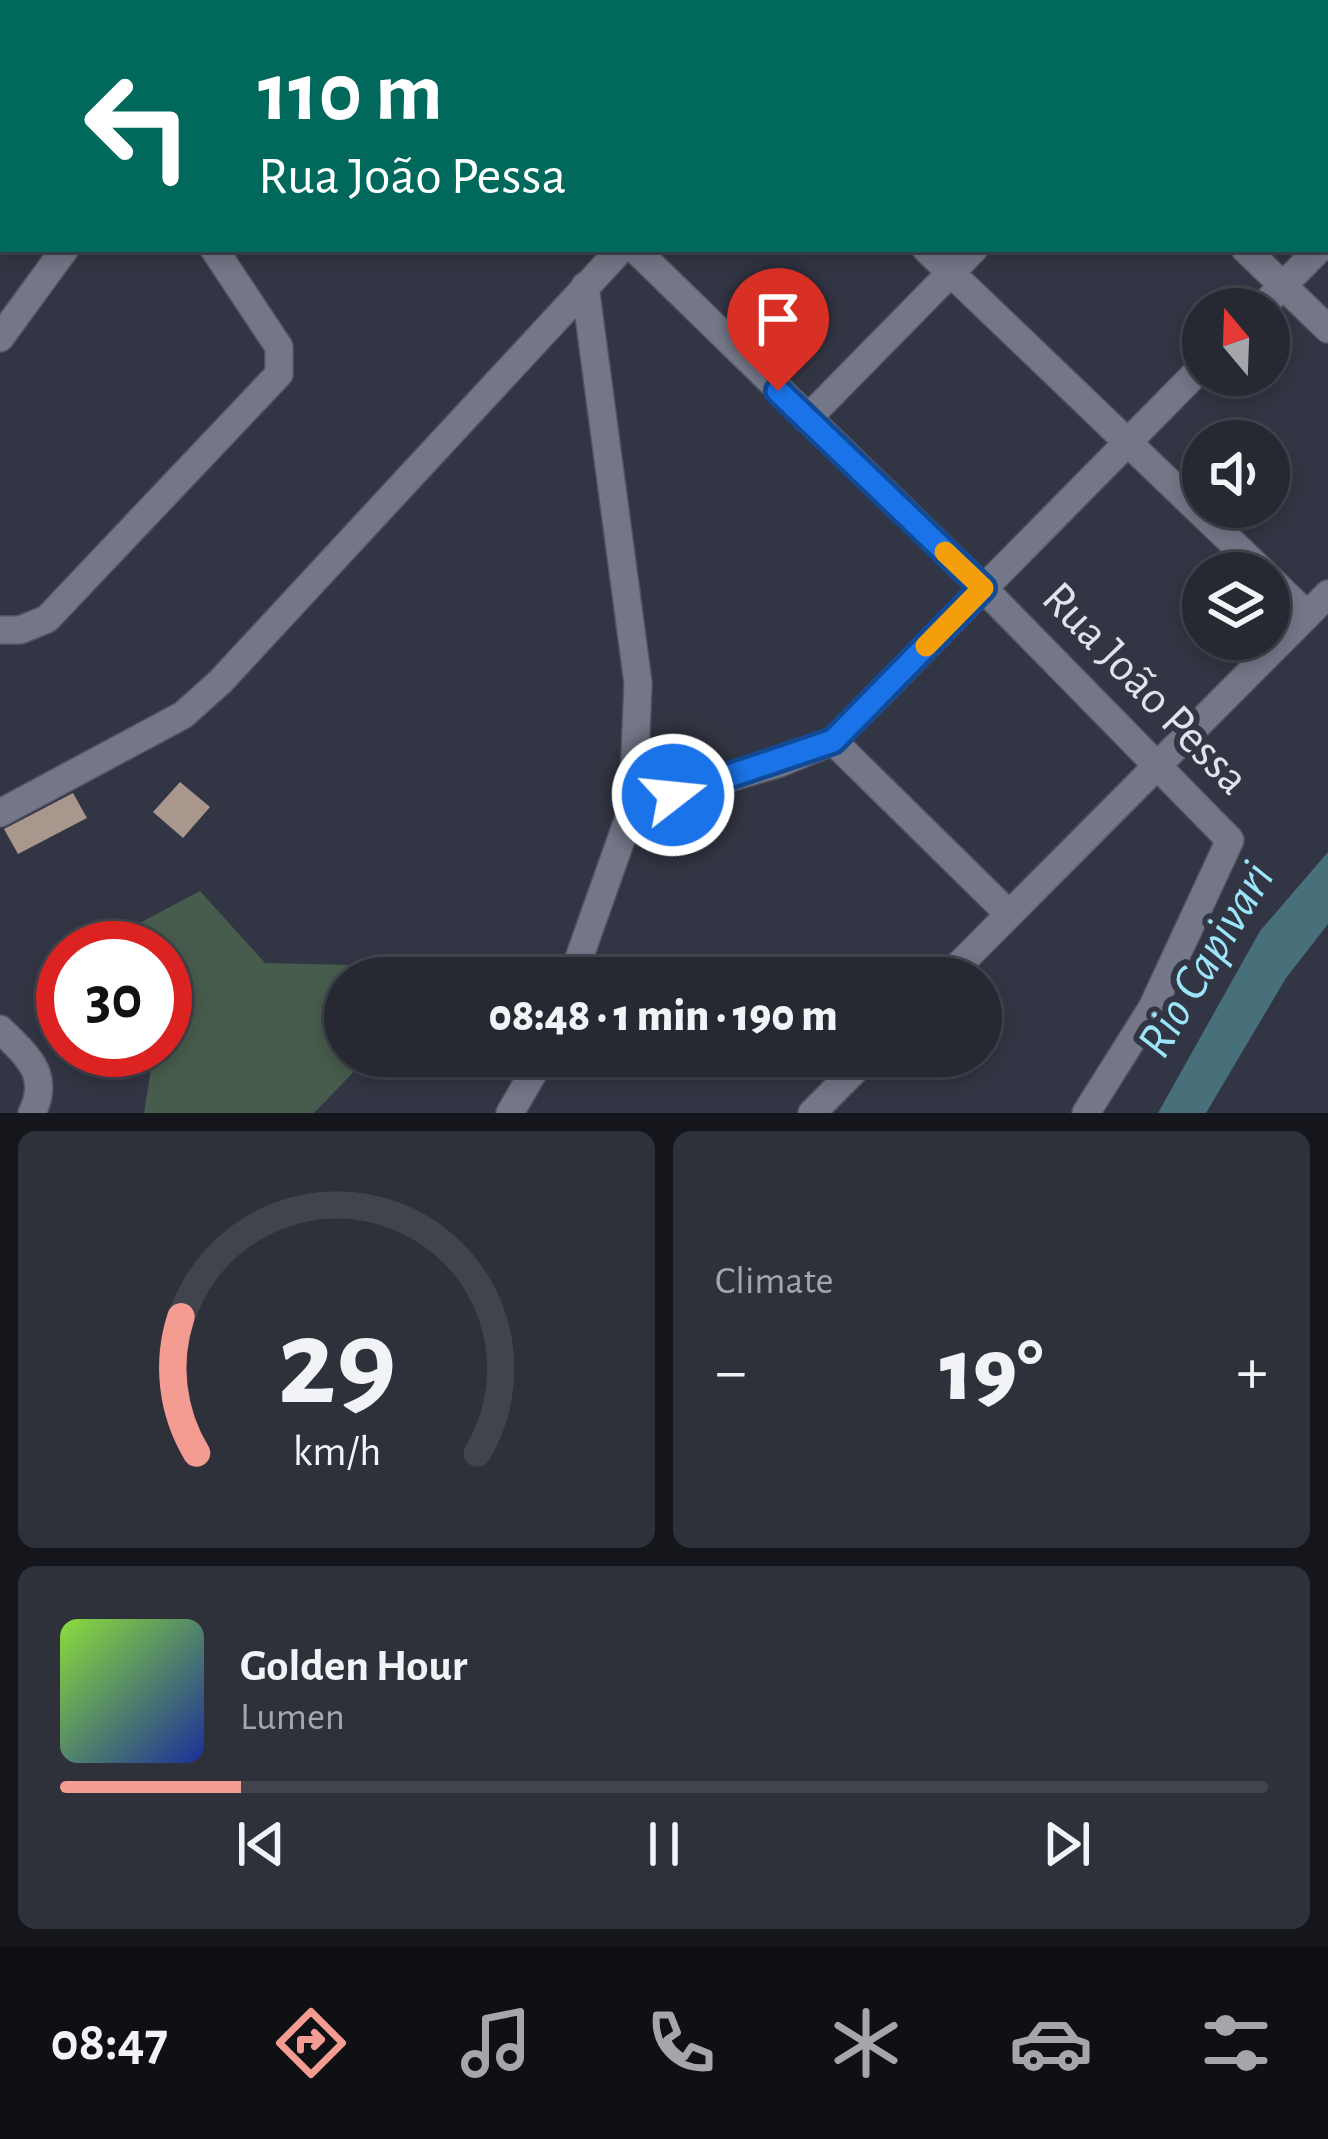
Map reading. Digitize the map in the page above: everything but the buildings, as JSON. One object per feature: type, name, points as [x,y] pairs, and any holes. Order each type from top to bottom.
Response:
[{"type":"street","points":[[0,338],[63,252]]},
{"type":"street","points":[[0,631],[20,630],[47,619],[280,374],[279,347],[216,252]]},
{"type":"street","points":[[0,813],[183,715],[220,682],[618,252]]},
{"type":"street","name":"Rua João Pessa","points":[[638,252],[983,588],[1230,840],[1152,1008],[1086,1113]]},
{"type":"street","points":[[929,252],[1242,552]]},
{"type":"street","points":[[807,419],[971,252]]},
{"type":"street","points":[[1248,252],[1328,329]]},
{"type":"street","points":[[1283,286],[1316,252]]},
{"type":"street","points":[[579,957],[633,806],[638,683],[585,286]]},
{"type":"street","points":[[633,806],[780,763],[833,741],[1182,387]]},
{"type":"street","points":[[967,957],[1328,594]]},
{"type":"street","points":[[1290,598],[1307,615]]},
{"type":"street","points":[[833,741],[1010,914]]},
{"type":"street","points":[[0,1029],[36,1066],[42,1086],[32,1113]]},
{"type":"street","points":[[510,1113],[531,1077]]},
{"type":"street","points":[[812,1113],[848,1077]]},
{"type":"green space","points":[[200,891],[265,963],[324,964],[324,1077],[349,1077],[314,1113],[144,1113],[150,1077],[192,1077],[192,921],[143,921]]},
{"type":"water","points":[[1328,852],[1328,924],[1286,978],[1206,1113],[1158,1113],[1260,931]]},
{"type":"slow traffic","points":[[926,646],[983,588],[945,552]]},
{"type":"route","points":[[673,795],[780,763],[833,741],[983,588],[778,391]]},
{"type":"water label","name":"Rio Capivari","points":[[1206,960]]}]
